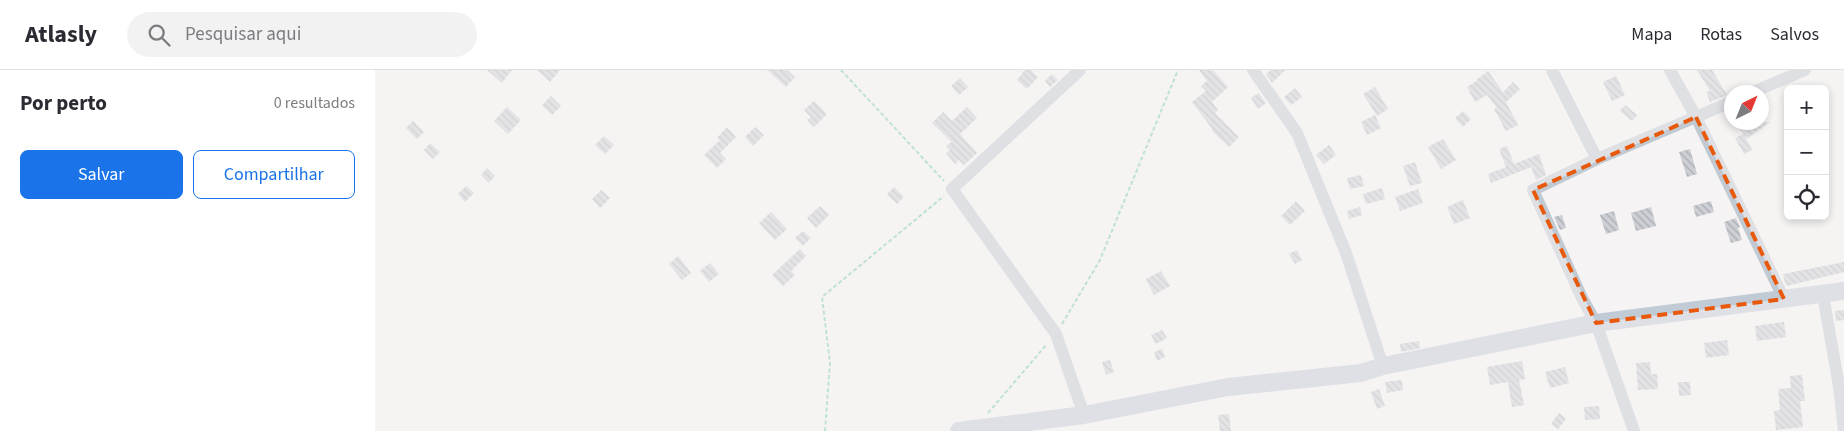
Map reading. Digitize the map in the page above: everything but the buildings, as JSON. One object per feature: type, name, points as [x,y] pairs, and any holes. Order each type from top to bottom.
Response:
[{"type":"street","points":[[1079,70],[952,189],[1056,334],[1084,415]]},
{"type":"street","points":[[1253,70],[1297,133],[1346,253],[1383,366]]},
{"type":"street","points":[[1552,70],[1597,159]]},
{"type":"street","points":[[1670,70],[1696,117],[1784,299]]},
{"type":"street","points":[[1769,85],[1805,70]]},
{"type":"street","points":[[1634,431],[1596,323],[1582,298],[1533,190],[1597,159],[1724,105]]},
{"type":"street","points":[[967,430],[1084,415],[1228,387],[1361,373],[1383,366],[1596,323],[1844,292]]},
{"type":"street","points":[[1823,294],[1839,386],[1844,431]]},
{"type":"path","points":[[825,431],[831,363],[822,297],[952,189],[841,70]]},
{"type":"path","points":[[967,430],[1056,334],[1101,260],[1178,70]]},
{"type":"highlighted area","points":[[1696,117],[1784,299],[1596,323],[1533,190]]}]
